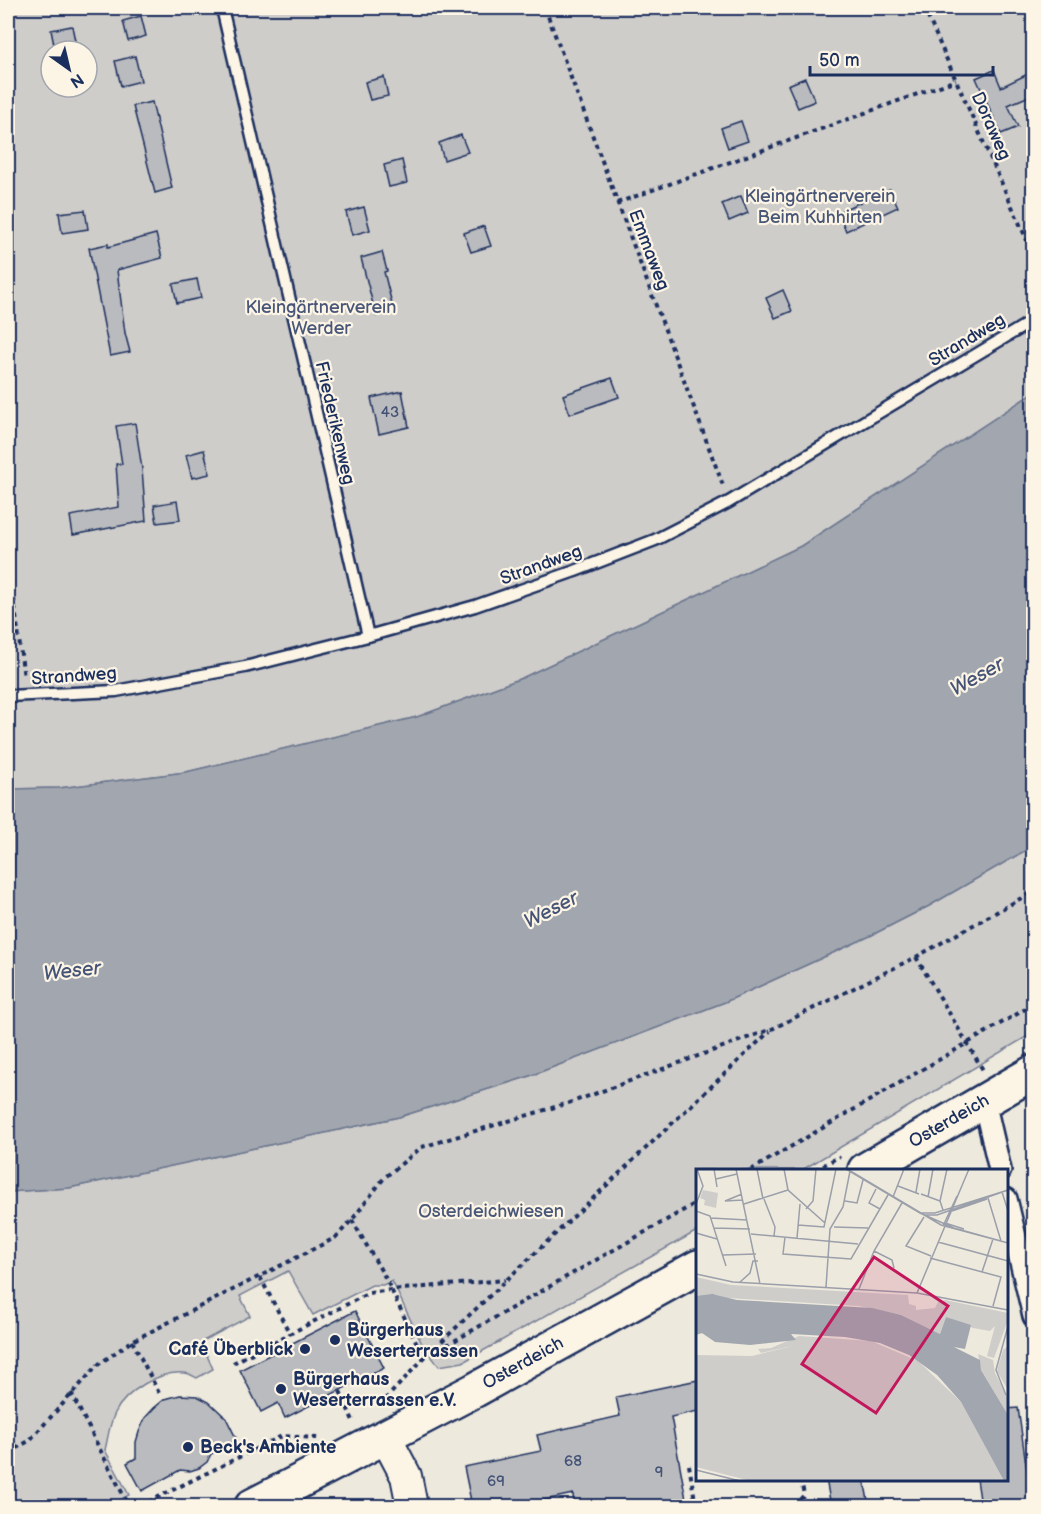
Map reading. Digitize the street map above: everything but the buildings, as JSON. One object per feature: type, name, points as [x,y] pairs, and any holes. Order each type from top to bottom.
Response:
[{"type":"main road","name":"Osterdeich","points":[[867,1169],[1034,1072]]},
{"type":"main road","name":"Osterdeich","points":[[252,1506],[374,1423],[696,1268]]},
{"type":"street","points":[[991,1098],[1000,1169]]},
{"type":"street","points":[[1008,1207],[1034,1316]]},
{"type":"street","points":[[374,1423],[406,1476],[412,1506]]},
{"type":"lane","name":"Friederikenweg","points":[[222,8],[368,636]]},
{"type":"lane","name":"Strandweg","points":[[8,696],[116,691],[245,667],[475,606],[575,571],[655,540],[729,502],[1034,320]]},
{"type":"path","name":"Emmaweg","points":[[545,8],[729,502]]},
{"type":"path","name":"Doraweg","points":[[924,8],[1034,256]]},
{"type":"path","points":[[617,203],[956,80]]},
{"type":"path","points":[[8,553],[26,696]]},
{"type":"path","points":[[8,1453],[29,1441],[99,1364],[132,1341],[335,1238],[384,1178],[422,1147],[575,1101],[772,1029],[916,957],[1034,891]]},
{"type":"path","points":[[916,957],[968,1044],[991,1098]]},
{"type":"path","points":[[753,1169],[1034,1004]]},
{"type":"path","points":[[347,1427],[354,1423],[374,1423],[424,1358],[772,1029]]},
{"type":"path","points":[[424,1358],[696,1203]]},
{"type":"path","points":[[352,1220],[391,1290],[424,1358]]},
{"type":"path","points":[[260,1277],[290,1334]]},
{"type":"path","points":[[233,1363],[369,1293],[506,1280]]},
{"type":"path","points":[[132,1341],[160,1395]]},
{"type":"path","points":[[340,1390],[354,1423]]},
{"type":"path","points":[[71,1393],[129,1506]]},
{"type":"path","points":[[140,1506],[282,1436],[321,1439]]},
{"type":"path","points":[[689,1465],[696,1506]]},
{"type":"path","points":[[794,1506],[804,1495],[801,1481]]},
{"type":"path","points":[[734,1506],[745,1504],[748,1506]]},
{"type":"green space","points":[[8,8],[1033,8],[1033,393],[801,546],[522,678],[417,717],[186,772],[59,788],[8,789]]},
{"type":"green space","name":"Osterdeichwiesen","points":[[1033,846],[1033,1033],[804,1169],[696,1169],[696,1232],[463,1362],[439,1366],[423,1346],[392,1281],[383,1285],[372,1285],[313,1315],[288,1271],[240,1296],[250,1316],[201,1342],[213,1369],[197,1378],[188,1374],[164,1375],[135,1390],[120,1405],[111,1422],[105,1450],[129,1495],[108,1506],[8,1506],[8,1192],[69,1188],[399,1117],[527,1077],[725,1002],[870,936],[929,906]]},
{"type":"water","name":"Weser","points":[[1033,393],[1033,846],[929,906],[870,936],[725,1002],[527,1077],[399,1117],[69,1188],[8,1192],[8,789],[59,788],[186,772],[417,717],[522,678],[801,546]]},
{"type":"place","name":"Bürgerhaus Weserterrassen","points":[[335,1340]]},
{"type":"place","name":"Café Überblick","points":[[305,1349]]},
{"type":"place","name":"Bürgerhaus Weserterrassen e.V.","points":[[281,1389]]},
{"type":"place","name":"Beck's Ambiente","points":[[188,1447]]},
{"type":"park label","name":"Kleingärtnerverein Beim Kuhhirten","points":[[820,206]]},
{"type":"park label","name":"Kleingärtnerverein Werder","points":[[321,317]]}]
